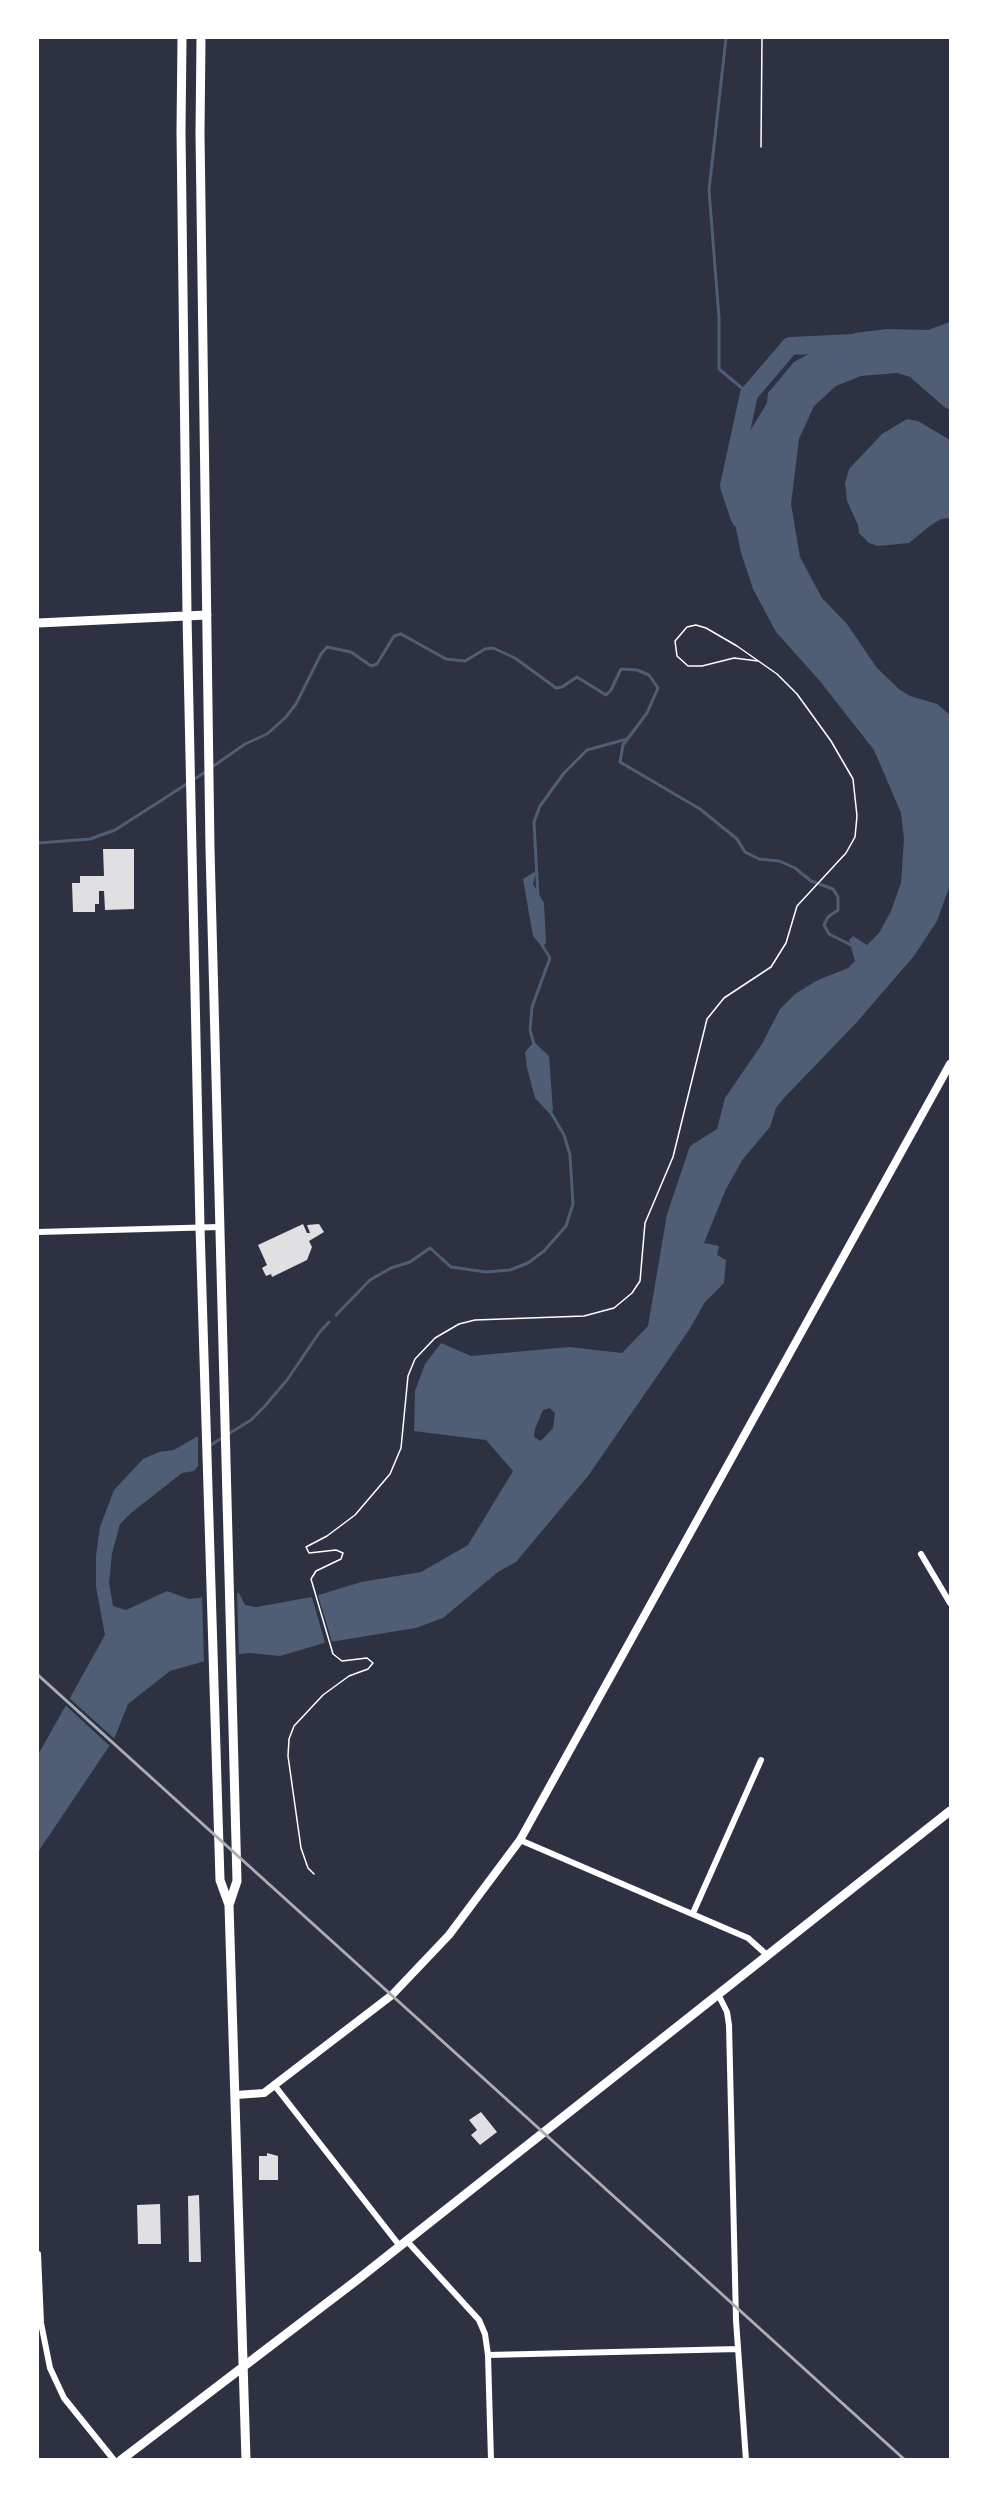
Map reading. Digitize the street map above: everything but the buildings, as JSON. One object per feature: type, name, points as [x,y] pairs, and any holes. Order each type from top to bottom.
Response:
[{"type":"main road","points":[[182,38],[181,131],[187,615],[200,1227],[220,1880],[229,1905],[246,2460]]},
{"type":"main road","points":[[201,38],[209,782],[222,1385],[237,1881],[229,1905]]},
{"type":"main road","points":[[38,623],[207,615]]},
{"type":"main road","points":[[193,918],[212,918]]},
{"type":"main road","points":[[236,2095],[264,2093],[275,2086],[392,1995],[418,1970],[478,1899],[520,1840],[950,1067]]},
{"type":"main road","points":[[121,2460],[357,2280],[506,2159],[951,1811]]},
{"type":"street","points":[[38,1232],[219,1227]]},
{"type":"street","points":[[921,1554],[951,1603]]},
{"type":"street","points":[[693,1913],[761,1760]]},
{"type":"street","points":[[520,1840],[748,1938],[767,1955]]},
{"type":"street","points":[[717,1994],[727,2012],[729,2025],[738,2349],[746,2460]]},
{"type":"street","points":[[275,2086],[402,2242],[479,2320],[485,2334],[488,2355],[491,2460]]},
{"type":"street","points":[[38,2254],[42,2332],[50,2368],[64,2398],[114,2460]]},
{"type":"street","points":[[488,2355],[738,2349]]},
{"type":"path","points":[[761,147],[762,38]]},
{"type":"path","points":[[314,1874],[308,1868],[301,1848],[288,1756],[289,1739],[294,1726],[323,1695],[349,1676],[368,1669],[373,1663],[366,1658],[342,1660],[332,1650],[312,1584],[312,1574],[341,1559],[343,1553],[336,1550],[309,1553],[306,1547],[327,1536],[355,1515],[382,1485],[396,1461],[403,1434],[408,1376],[415,1359],[435,1338],[459,1324],[492,1319],[584,1316],[614,1308],[632,1293],[640,1281],[645,1223],[673,1157],[707,1019],[724,998],[771,967],[786,943],[797,906],[846,853],[855,837],[857,816],[853,778],[831,741],[797,694],[777,674],[758,661],[706,628],[696,625],[687,627],[675,641],[676,656],[688,666],[702,666],[734,658],[758,661]]},
{"type":"water","points":[[950,322],[950,389],[897,373],[861,376],[836,386],[814,406],[799,439],[791,504],[800,557],[822,598],[847,624],[877,668],[899,689],[910,696],[937,704],[949,714],[950,885],[937,921],[914,956],[857,1022],[776,1108],[770,1127],[743,1159],[726,1189],[704,1243],[719,1246],[717,1255],[726,1260],[724,1283],[705,1302],[689,1330],[588,1476],[516,1562],[498,1572],[443,1618],[416,1628],[324,1643],[280,1656],[250,1653],[223,1656],[170,1671],[128,1704],[114,1739],[38,1852],[38,1755],[105,1635],[96,1587],[96,1556],[100,1527],[114,1490],[143,1459],[159,1452],[174,1450],[198,1436],[198,1466],[194,1471],[182,1473],[120,1524],[112,1554],[109,1583],[113,1606],[126,1610],[167,1591],[189,1599],[239,1593],[245,1605],[256,1607],[312,1597],[361,1582],[421,1572],[468,1545],[513,1471],[486,1440],[414,1431],[415,1391],[425,1364],[441,1343],[471,1356],[569,1347],[622,1353],[648,1326],[667,1214],[690,1146],[717,1129],[725,1098],[762,1044],[780,1009],[795,994],[818,980],[848,968],[855,961],[849,940],[853,936],[867,945],[879,933],[891,911],[901,883],[904,839],[901,813],[874,750],[819,680],[776,632],[753,589],[741,553],[732,509],[737,467],[747,436],[767,403],[768,393],[794,362],[821,347],[855,333],[887,329],[928,330]],"holes":[[[550,1408],[555,1413],[553,1428],[541,1441],[534,1437],[543,1410]]]},
{"type":"water","points":[[907,419],[918,421],[950,440],[950,518],[941,519],[931,525],[909,543],[878,546],[869,543],[859,533],[858,525],[847,501],[845,483],[849,469],[882,434]]},
{"type":"water","points":[[536,871],[533,884],[544,903],[546,943],[542,947],[533,936],[523,879]]},
{"type":"water","points":[[534,1042],[549,1056],[553,1110],[550,1114],[535,1098],[527,1068],[525,1052]]},
{"type":"pier","points":[[237,1590],[239,1657],[204,1663],[202,1593]]},
{"type":"pier","points":[[317,1592],[333,1645],[326,1646],[311,1594]]},
{"type":"pier","points":[[67,1696],[117,1741],[112,1748],[63,1703]]},
{"type":"waterway","points":[[726,38],[709,190],[719,318],[719,369],[749,394]]},
{"type":"waterway","points":[[740,519],[729,486],[749,394],[790,346],[855,343]]},
{"type":"waterway","points":[[911,366],[950,400]]},
{"type":"waterway","points":[[212,767],[245,744],[267,734],[285,718],[296,704],[321,654],[327,647],[351,652],[371,666],[377,664],[394,636],[401,634],[446,659],[465,661],[485,649],[493,648],[515,658],[556,688],[562,687],[577,677],[606,695],[611,690],[621,669],[637,670],[649,675],[658,688],[647,713],[623,745],[620,762],[700,809],[737,839],[745,852],[759,859],[779,861],[795,868],[811,881],[833,889],[838,897],[838,910],[828,917],[824,925],[829,934],[853,946]]},
{"type":"waterway","points":[[538,897],[534,822],[540,806],[564,773],[587,750],[627,739]]},
{"type":"waterway","points":[[38,843],[90,839],[115,830],[207,771]]},
{"type":"waterway","points":[[534,1044],[530,1030],[532,1007],[550,958],[542,945]]},
{"type":"waterway","points":[[336,1315],[370,1280],[391,1268],[410,1262],[430,1248],[451,1267],[486,1272],[510,1270],[528,1263],[544,1251],[566,1226],[573,1204],[570,1155],[564,1135],[550,1111]]},
{"type":"waterway","points":[[209,1446],[251,1420],[264,1407],[287,1380],[329,1322]]},
{"type":"railway","points":[[38,1675],[905,2460]]}]
